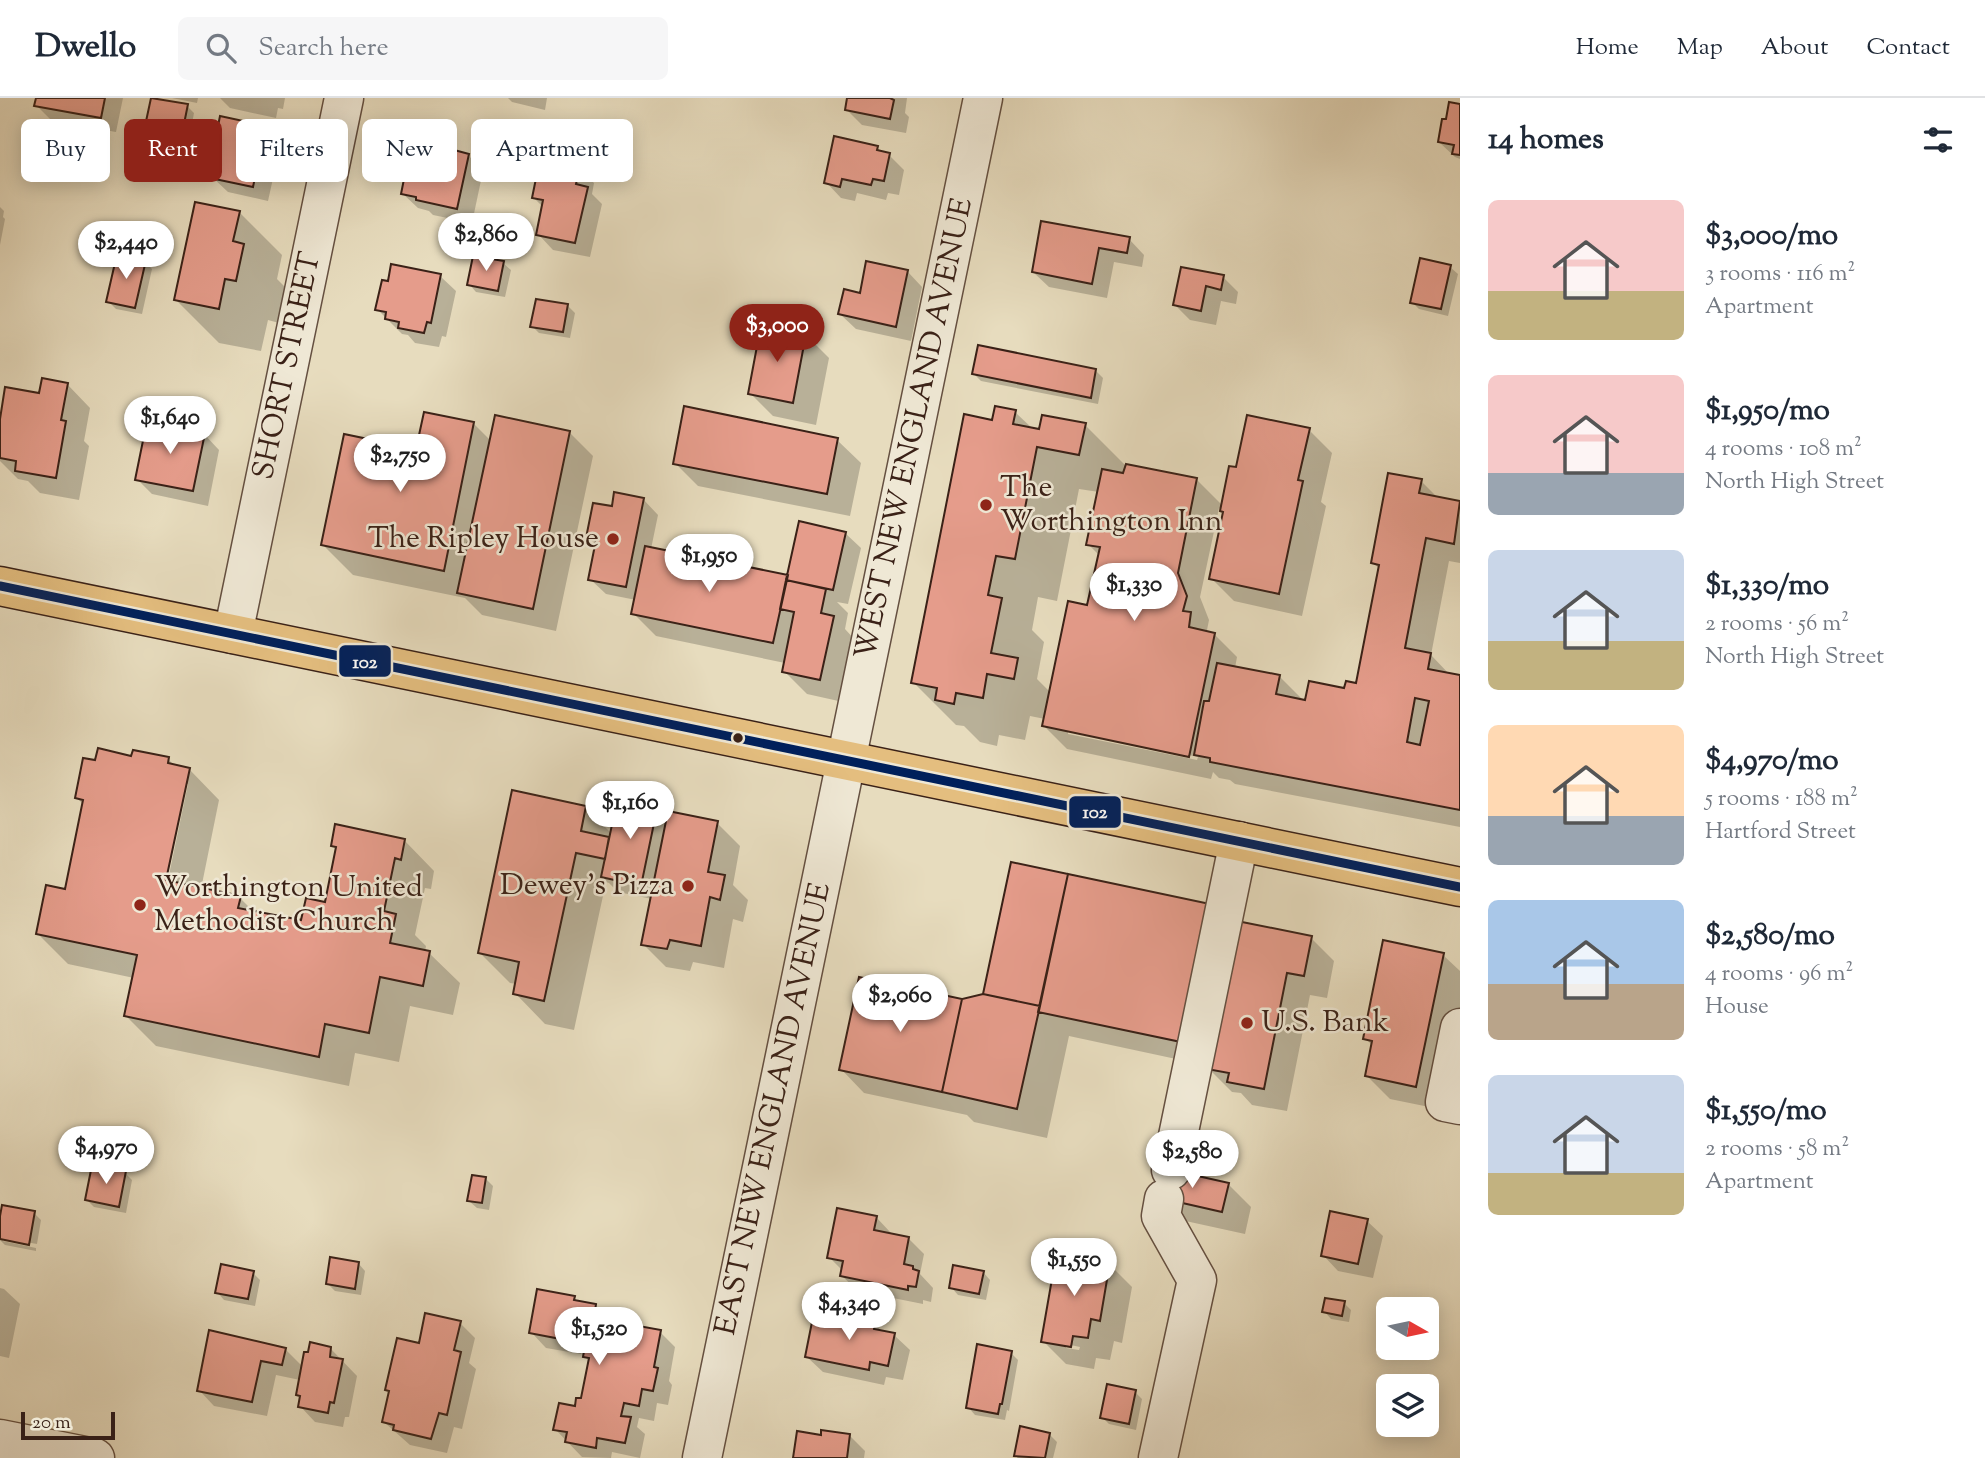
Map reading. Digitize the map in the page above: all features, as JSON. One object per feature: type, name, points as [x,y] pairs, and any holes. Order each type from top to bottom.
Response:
[{"type":"main road","points":[[0,586],[1460,887]]},
{"type":"street","name":"SHORT STREET","points":[[233,634],[344,98]]},
{"type":"street","name":"WEST NEW ENGLAND AVENUE","points":[[846,760],[983,98]]},
{"type":"street","name":"EAST NEW ENGLAND AVENUE","points":[[702,1458],[846,760]]},
{"type":"street","points":[[1158,1458],[1197,1280],[1161,1216],[1240,841]]},
{"type":"street","points":[[1460,1028],[1445,1102],[1460,1105]]},
{"type":"street","points":[[0,1439],[95,1458]]},
{"type":"building","points":[[36,98],[105,98],[101,118],[34,106]]},
{"type":"building","points":[[151,98],[188,104],[185,119],[146,119]]},
{"type":"building","points":[[847,98],[890,98],[894,100],[890,119],[845,110]]},
{"type":"building","points":[[1449,102],[1460,104],[1460,155],[1452,154],[1454,145],[1438,142],[1442,119],[1446,119]]},
{"type":"building","points":[[220,116],[236,119],[236,182],[254,182],[253,187],[222,181],[222,119],[219,119]]},
{"type":"building","points":[[834,136],[878,146],[877,150],[890,153],[884,181],[873,179],[871,185],[842,179],[840,187],[824,183]]},
{"type":"building","points":[[457,151],[469,154],[457,209],[401,194],[403,182],[457,182]]},
{"type":"building","points":[[535,182],[576,182],[588,187],[575,243],[536,235],[543,200],[532,198]]},
{"type":"building","points":[[195,202],[240,211],[233,241],[244,244],[236,281],[225,279],[219,309],[174,300]]},
{"type":"building","points":[[1041,221],[1130,237],[1127,253],[1099,248],[1092,284],[1032,272]]},
{"type":"building","points":[[117,254],[146,260],[135,308],[106,302]]},
{"type":"building","points":[[473,256],[504,261],[498,291],[467,285]]},
{"type":"building","points":[[1420,258],[1451,265],[1441,309],[1410,303]]},
{"type":"building","points":[[866,261],[908,270],[896,327],[838,314],[844,289],[860,293]]},
{"type":"building","points":[[391,264],[441,274],[431,323],[427,322],[424,333],[398,328],[399,322],[385,319],[386,312],[375,310],[382,280],[388,281]]},
{"type":"building","points":[[1181,267],[1224,275],[1221,290],[1206,286],[1201,311],[1173,305]]},
{"type":"building","points":[[536,299],[568,304],[563,332],[530,327]]},
{"type":"building","points":[[761,325],[806,334],[793,403],[748,394]]},
{"type":"building","points":[[978,345],[1096,369],[1091,398],[972,374]]},
{"type":"building","points":[[42,378],[68,383],[61,420],[66,421],[56,478],[15,471],[16,461],[0,458],[0,419],[5,387],[39,393]]},
{"type":"building","points":[[684,406],[838,438],[827,494],[673,464]]},
{"type":"building","name":"The Worthington Inn","points":[[995,406],[1016,410],[1013,424],[1039,429],[1042,415],[1086,423],[1079,455],[1037,447],[1015,559],[996,556],[988,595],[1002,598],[991,653],[1018,658],[1014,679],[987,674],[983,698],[956,693],[954,704],[935,700],[937,688],[911,683],[964,414],[992,420]]},
{"type":"building","points":[[424,412],[474,422],[444,571],[321,545],[344,434],[416,449]]},
{"type":"building","points":[[495,415],[570,431],[533,609],[457,593]]},
{"type":"building","points":[[1247,415],[1310,428],[1298,480],[1303,481],[1279,594],[1209,579],[1223,512],[1220,511],[1229,466],[1236,467]]},
{"type":"building","points":[[147,421],[205,433],[193,491],[135,480]]},
{"type":"building","points":[[1126,464],[1197,478],[1178,573],[1187,596],[1183,611],[1191,612],[1189,627],[1215,633],[1189,757],[1042,726],[1068,601],[1087,605],[1100,547],[1086,545],[1102,469],[1123,473]]},
{"type":"building","points":[[1388,473],[1422,479],[1419,493],[1460,501],[1454,544],[1426,538],[1405,648],[1431,653],[1428,669],[1460,675],[1460,810],[1210,762],[1210,758],[1194,755],[1204,701],[1209,701],[1217,663],[1280,675],[1276,694],[1305,700],[1309,681],[1344,688],[1346,681],[1356,683],[1379,565],[1371,563]],"holes":[[[1415,698],[1429,701],[1420,745],[1407,742]]]},
{"type":"building","name":"The Ripley House","points":[[614,492],[644,498],[626,587],[588,580],[596,540],[586,538],[593,503],[612,506]]},
{"type":"building","points":[[799,521],[846,532],[833,590],[786,580]]},
{"type":"building","points":[[645,546],[788,575],[773,643],[631,614]]},
{"type":"building","points":[[786,580],[826,589],[821,613],[834,616],[820,680],[782,672],[794,612],[780,609]]},
{"type":"building","name":"Worthington United Methodist Church","points":[[98,748],[131,756],[133,750],[169,757],[168,763],[190,768],[166,880],[241,896],[238,908],[301,920],[306,898],[325,902],[336,847],[331,846],[335,824],[405,839],[401,860],[395,858],[384,911],[396,914],[390,943],[430,951],[423,986],[380,977],[369,1033],[325,1024],[319,1057],[124,1016],[137,955],[36,934],[46,885],[65,889],[83,800],[75,798],[83,758],[95,760]]},
{"type":"building","points":[[512,790],[586,806],[581,831],[609,837],[605,859],[576,853],[544,1001],[513,994],[519,962],[478,953]]},
{"type":"building","points":[[618,796],[658,804],[641,886],[601,877]]},
{"type":"building","name":"Dewey's Pizza","points":[[668,811],[718,821],[708,872],[725,875],[720,900],[710,897],[701,946],[670,940],[667,949],[641,945]]},
{"type":"building","points":[[1011,862],[1068,874],[1040,1006],[983,994]]},
{"type":"building","points":[[1068,874],[1210,904],[1181,1042],[1038,1012]]},
{"type":"building","name":"U.S. Bank","points":[[1237,921],[1312,936],[1304,976],[1287,973],[1264,1089],[1227,1082],[1229,1073],[1207,1069]]},
{"type":"building","points":[[1383,940],[1444,953],[1416,1087],[1365,1076],[1372,1041],[1363,1039]]},
{"type":"building","points":[[859,977],[962,999],[942,1092],[839,1070]]},
{"type":"building","points":[[983,994],[1040,1006],[1017,1109],[942,1092],[962,999]]},
{"type":"building","points":[[92,1165],[126,1171],[119,1207],[85,1200]]},
{"type":"building","points":[[1162,1168],[1229,1183],[1222,1212],[1156,1197]]},
{"type":"building","points":[[472,1175],[486,1177],[482,1203],[467,1201]]},
{"type":"building","points":[[2,1205],[35,1211],[29,1245],[0,1239]]},
{"type":"building","points":[[837,1208],[877,1216],[874,1230],[909,1237],[904,1264],[919,1271],[916,1287],[908,1286],[908,1290],[840,1276],[843,1261],[827,1258]]},
{"type":"building","points":[[1330,1211],[1368,1219],[1358,1264],[1321,1256]]},
{"type":"building","points":[[1057,1250],[1110,1262],[1100,1321],[1091,1319],[1088,1338],[1073,1336],[1071,1347],[1041,1342]]},
{"type":"building","points":[[330,1257],[359,1262],[355,1289],[326,1284]]},
{"type":"building","points":[[221,1264],[254,1271],[248,1299],[215,1293]]},
{"type":"building","points":[[953,1265],[984,1271],[979,1294],[949,1288]]},
{"type":"building","points":[[537,1289],[575,1296],[574,1300],[596,1304],[594,1318],[661,1330],[654,1367],[658,1368],[653,1391],[642,1389],[639,1406],[624,1403],[621,1416],[631,1417],[625,1443],[597,1438],[596,1448],[565,1442],[567,1432],[553,1430],[559,1403],[575,1406],[576,1398],[581,1398],[589,1358],[583,1357],[586,1340],[567,1337],[566,1340],[529,1333]]},
{"type":"building","points":[[1325,1298],[1345,1301],[1342,1316],[1322,1312]]},
{"type":"building","points":[[827,1312],[875,1322],[874,1329],[895,1333],[888,1366],[870,1362],[869,1370],[805,1357],[813,1317],[826,1320]]},
{"type":"building","points":[[425,1313],[461,1321],[454,1350],[461,1352],[447,1415],[439,1413],[431,1439],[393,1430],[394,1425],[382,1422],[389,1391],[385,1390],[397,1338],[419,1343]]},
{"type":"building","points":[[209,1330],[286,1348],[282,1365],[261,1361],[252,1402],[197,1391]]},
{"type":"building","points":[[310,1342],[331,1347],[330,1357],[343,1359],[334,1403],[330,1402],[328,1413],[298,1407],[300,1396],[296,1395],[304,1352],[308,1352]]},
{"type":"building","points":[[977,1344],[1012,1351],[998,1414],[966,1408]]},
{"type":"building","points":[[1107,1384],[1136,1390],[1129,1424],[1100,1418]]},
{"type":"building","points":[[1020,1426],[1050,1433],[1045,1458],[1014,1456]]},
{"type":"building","points":[[821,1430],[850,1434],[847,1458],[793,1458],[797,1431],[821,1435]]},
{"type":"transit line","name":"102","points":[[0,586],[1460,887]]},
{"type":"place","name":"The Worthington Inn","points":[[986,505]]},
{"type":"place","name":"The Ripley House","points":[[613,539]]},
{"type":"place","name":"Dewey's Pizza","points":[[688,886]]},
{"type":"place","name":"Worthington United Methodist Church","points":[[140,905]]},
{"type":"place","name":"U.S. Bank","points":[[1247,1023]]}]
